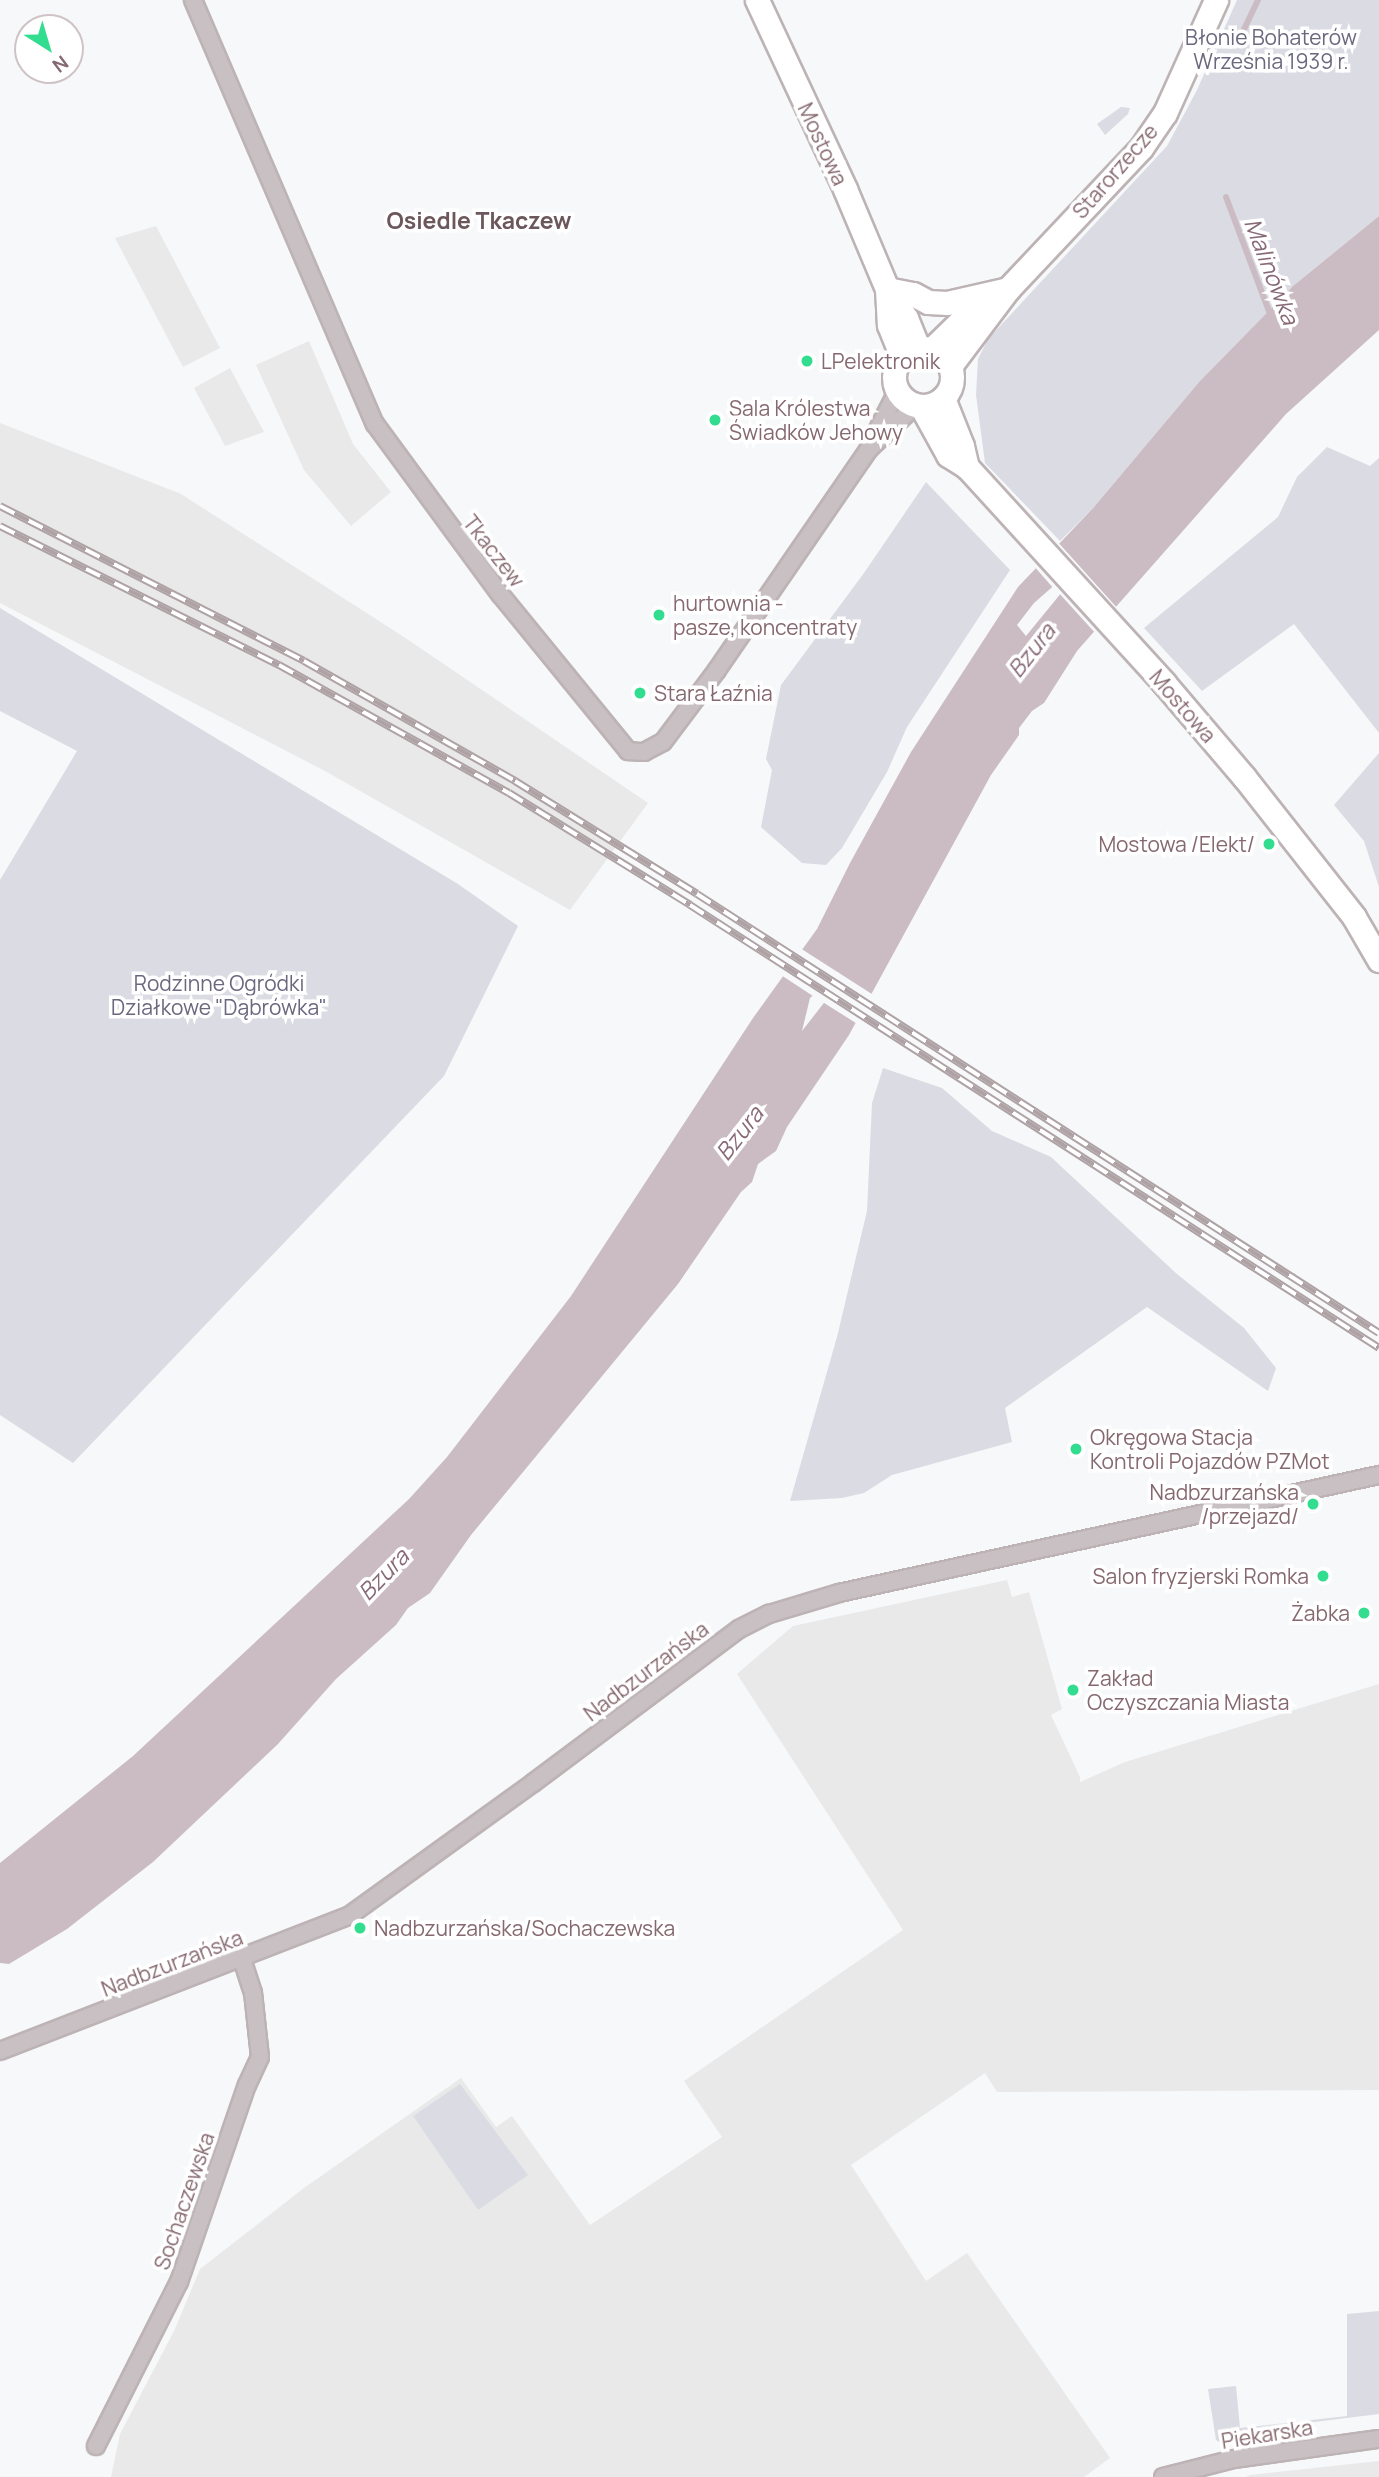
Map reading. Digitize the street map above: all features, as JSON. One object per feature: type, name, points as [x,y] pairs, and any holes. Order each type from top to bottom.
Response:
[{"type":"street","name":"Tkaczew","points":[[192,0],[375,424],[500,594],[628,751],[644,752],[663,742],[725,658],[868,450],[911,400]]},
{"type":"street","name":"Mostowa","points":[[757,0],[845,189],[887,289],[906,318],[917,352]]},
{"type":"street","name":"Starorzecze","points":[[950,366],[1008,289],[1141,148],[1165,113],[1216,0]]},
{"type":"street","points":[[887,289],[913,294],[928,302],[947,303],[1008,289]]},
{"type":"street","name":"Starorzecze","points":[[917,352],[970,312],[1008,289]]},
{"type":"street","points":[[917,352],[943,355],[950,366],[952,383],[943,398],[933,404],[911,400],[894,377],[917,352]]},
{"type":"street","name":"Mostowa","points":[[943,398],[970,470]]},
{"type":"street","name":"Tkaczew","points":[[868,450],[911,400]]},
{"type":"street","name":"Mostowa","points":[[911,400],[948,455],[970,470],[1164,683],[1308,855],[1354,917],[1378,956]]},
{"type":"street","name":"Nadbzurzańska","points":[[0,2050],[315,1931],[369,1903],[739,1629],[769,1614],[839,1593],[1379,1475]]},
{"type":"street","name":"Sochaczewska","points":[[96,2446],[178,2282],[247,2085],[260,2057],[253,1993],[242,1959]]},
{"type":"street","name":"Piekarska","points":[[1163,2477],[1234,2459],[1379,2439]]},
{"type":"shaded area","points":[[156,226],[220,348],[183,367],[115,238]]},
{"type":"shaded area","points":[[309,341],[353,444],[391,492],[351,526],[304,470],[256,365]]},
{"type":"shaded area","points":[[230,368],[264,432],[225,446],[194,388]]},
{"type":"shaded area","points":[[0,423],[181,494],[404,637],[648,803],[570,910],[325,771],[0,603]]},
{"type":"shaded area","points":[[1007,1580],[1012,1597],[1029,1592],[1062,1709],[1051,1715],[1080,1782],[1125,1762],[1379,1684],[1379,2090],[997,2092],[985,2073],[851,2165],[926,2281],[967,2253],[1110,2458],[1084,2477],[111,2477],[120,2434],[174,2331],[200,2269],[304,2188],[461,2078],[496,2127],[512,2116],[590,2225],[722,2137],[684,2081],[903,1930],[737,1674],[793,1626]]},
{"type":"shaded area","points":[[1379,2461],[1379,2477],[1246,2477],[1250,2475]]},
{"type":"green space","name":"Błonie Bohaterów Września 1939 r.","points":[[1237,0],[1379,0],[1379,216],[1293,286],[1199,382],[1094,507],[1060,541],[985,463],[976,395],[978,359],[988,339],[1167,146],[1197,90]]},
{"type":"green space","points":[[1121,107],[1130,108],[1128,114],[1105,135],[1097,124]]},
{"type":"green space","points":[[1327,447],[1370,466],[1379,458],[1379,733],[1294,624],[1202,691],[1144,628],[1278,517],[1297,477]]},
{"type":"green space","points":[[926,482],[1010,570],[907,727],[887,772],[842,848],[826,865],[802,863],[761,827],[772,770],[766,759],[781,685],[864,573]]},
{"type":"green space","name":"Rodzinne Ogródki Działkowe \"Dąbrówka\"","points":[[0,608],[458,884],[518,926],[444,1076],[73,1463],[0,1415],[0,880],[77,751],[0,711]]},
{"type":"green space","points":[[1379,753],[1379,887],[1364,841],[1334,805]]},
{"type":"green space","points":[[883,1068],[942,1088],[992,1131],[1051,1157],[1177,1274],[1244,1328],[1276,1368],[1268,1391],[1147,1307],[1005,1408],[1012,1442],[892,1475],[864,1493],[842,1498],[790,1501],[837,1337],[867,1211],[872,1103]]},
{"type":"green space","points":[[460,2084],[528,2175],[478,2210],[413,2116]]},
{"type":"green space","points":[[1379,2311],[1379,2414],[1233,2432],[1225,2446],[1216,2440],[1208,2389],[1236,2386],[1240,2428],[1347,2416],[1347,2314]]},
{"type":"water","name":"Bzura","points":[[1379,216],[1379,330],[1286,414],[1077,651],[1044,703],[1032,711],[1019,728],[1019,735],[991,775],[849,1035],[787,1127],[776,1151],[758,1164],[752,1182],[741,1192],[678,1284],[471,1535],[430,1593],[408,1608],[396,1625],[336,1679],[278,1744],[153,1862],[67,1929],[9,1964],[0,1963],[0,1863],[133,1756],[409,1499],[447,1457],[571,1296],[753,1018],[817,929],[911,752],[1018,587],[1094,507],[1199,382],[1293,286]],"holes":[[[1074,568],[1062,592],[1026,636],[1017,625],[1034,603]],[[839,972],[834,990],[802,1031],[810,998]]]},
{"type":"pier","points":[[1056,540],[1119,610],[1097,635],[1058,592],[1063,583],[1055,590],[1033,565]]},
{"type":"pier","points":[[800,948],[875,996],[859,1025],[821,1001],[833,982],[816,998],[781,975]]},
{"type":"waterway","name":"Malinówka","points":[[1238,42],[1258,0]]},
{"type":"waterway","name":"Malinówka","points":[[1226,197],[1271,317]]},
{"type":"railway","points":[[0,506],[304,661],[515,781],[697,894],[1379,1333]]},
{"type":"railway","points":[[0,526],[279,665],[509,793],[690,905],[1379,1348]]},
{"type":"place","name":"LPelektronik","points":[[807,361]]},
{"type":"place","name":"Sala Królestwa Świadków Jehowy","points":[[715,420]]},
{"type":"place","name":"hurtownia - pasze, koncentraty","points":[[659,615]]},
{"type":"place","name":"Stara Łaźnia","points":[[640,693]]},
{"type":"place","name":"Mostowa /Elekt/","points":[[1269,844]]},
{"type":"place","name":"Okręgowa Stacja Kontroli Pojazdów PZMot","points":[[1076,1449]]},
{"type":"place","name":"Nadbzurzańska /przejazd/","points":[[1313,1504]]},
{"type":"place","name":"Salon fryzjerski Romka","points":[[1323,1576]]},
{"type":"place","name":"Żabka","points":[[1364,1613]]},
{"type":"place","name":"Zakład Oczyszczania Miasta","points":[[1073,1690]]},
{"type":"place","name":"Nadbzurzańska/Sochaczewska","points":[[360,1928]]},
{"type":"district","name":"Osiedle Tkaczew","points":[[479,220]]}]
